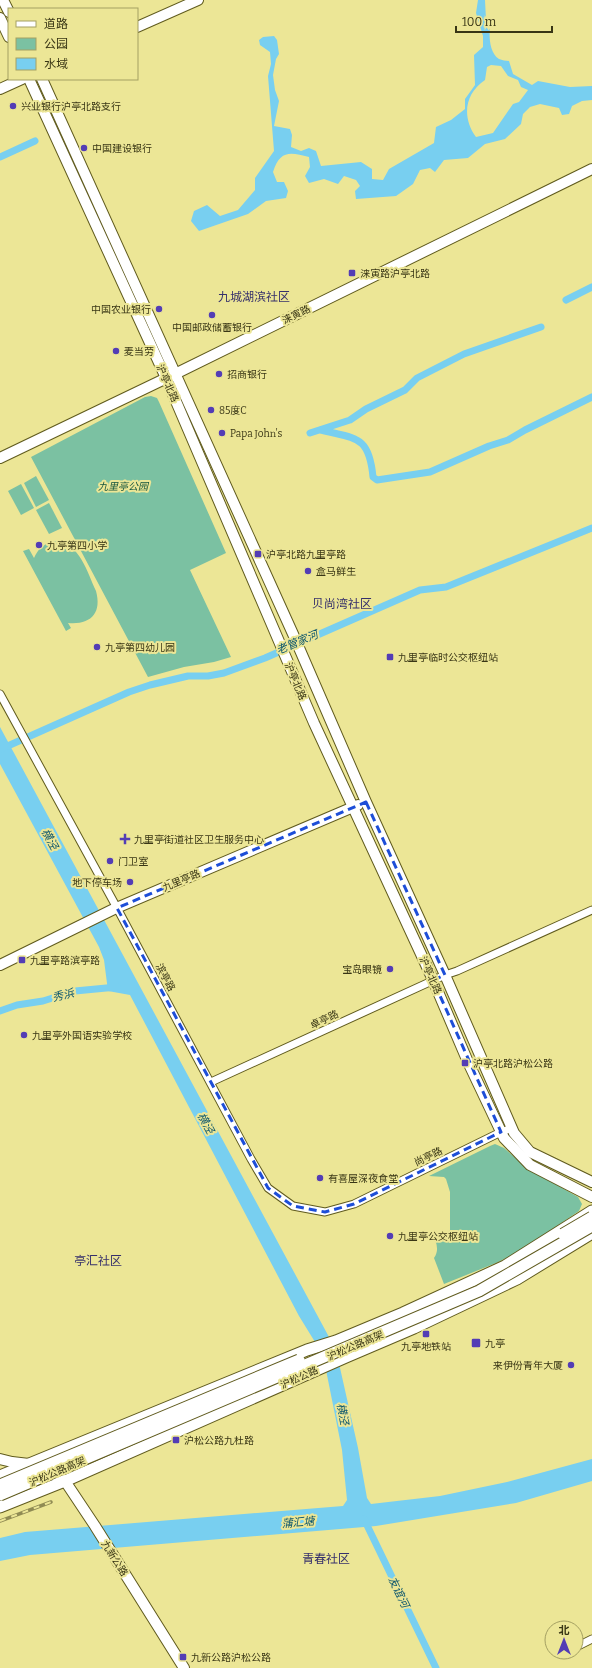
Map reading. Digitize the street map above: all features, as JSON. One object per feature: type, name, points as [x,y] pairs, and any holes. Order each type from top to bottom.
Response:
[{"type":"main road","name":"沪松公路","points":[[0,1476],[307,1350],[336,1341],[403,1313],[505,1266],[592,1211]]},
{"type":"main road","name":"沪松公路高架","points":[[0,1485],[479,1284],[592,1217]]},
{"type":"main road","name":"沪松公路高架","points":[[0,1495],[479,1291],[592,1226]]},
{"type":"main road","name":"沪松公路","points":[[0,1507],[65,1481],[317,1369],[414,1328],[517,1279],[592,1233]]},
{"type":"street","points":[[3,0],[8,10]]},
{"type":"street","points":[[138,27],[198,0]]},
{"type":"street","points":[[0,18],[8,35]]},
{"type":"street","points":[[0,89],[20,80]]},
{"type":"street","name":"沪亭北路","points":[[29,80],[166,378],[286,659],[433,980],[468,1062],[504,1138],[530,1165],[592,1197]]},
{"type":"street","name":"沪亭北路","points":[[42,80],[293,634],[366,802],[445,974],[512,1128],[530,1152],[592,1182]]},
{"type":"street","name":"涞寅路","points":[[0,458],[176,374],[592,169]]},
{"type":"street","name":"滨亭路","points":[[0,694],[268,1188],[294,1206],[325,1212],[354,1204]]},
{"type":"street","name":"九里亭路","points":[[0,965],[105,913],[366,802]]},
{"type":"street","name":"卓亭路","points":[[211,1082],[445,974],[457,971],[592,910]]},
{"type":"street","name":"尚亭路","points":[[354,1204],[512,1128]]},
{"type":"street","name":"九新公路","points":[[0,1459],[30,1464],[65,1481],[184,1668]]},
{"type":"highlighted area","points":[[366,802],[445,975],[433,980],[501,1132],[354,1204],[325,1212],[293,1206],[268,1188],[117,908]]},
{"type":"green space","name":"九里亭公园","points":[[151,396],[157,398],[159,402],[226,553],[190,570],[231,657],[214,662],[184,667],[148,677],[31,457],[145,397]]},
{"type":"green space","points":[[36,476],[49,500],[36,507],[24,483]]},
{"type":"green space","points":[[21,484],[34,508],[21,515],[8,491]]},
{"type":"green space","points":[[49,503],[62,528],[49,534],[36,510]]},
{"type":"green space","points":[[57,541],[72,547],[82,560],[96,591],[97,599],[96,611],[93,616],[89,620],[83,622],[68,623],[71,628],[66,631],[23,551],[29,549],[34,558],[43,546]]},
{"type":"green space","points":[[495,1144],[504,1148],[527,1168],[578,1197],[582,1204],[579,1211],[519,1252],[444,1284],[434,1258],[437,1248],[432,1232],[441,1236],[445,1235],[450,1230],[450,1192],[444,1177],[429,1176]]},
{"type":"water","points":[[478,0],[485,0],[486,20],[490,25],[491,48],[493,53],[499,59],[509,61],[513,74],[532,85],[538,81],[570,87],[592,86],[592,100],[582,101],[572,106],[569,114],[562,115],[559,108],[540,104],[530,107],[523,114],[521,124],[505,139],[485,144],[468,158],[444,160],[435,172],[430,168],[420,170],[413,184],[396,196],[356,199],[355,191],[360,186],[356,180],[344,176],[338,184],[324,179],[309,183],[305,176],[310,167],[309,157],[296,154],[286,154],[279,160],[273,172],[277,182],[284,182],[288,191],[286,198],[266,201],[248,214],[199,231],[191,221],[194,211],[207,205],[220,216],[238,210],[255,190],[255,178],[274,151],[268,76],[271,64],[270,52],[260,45],[259,40],[263,37],[274,36],[277,40],[279,54],[276,59],[273,75],[275,90],[279,101],[274,126],[290,129],[292,135],[291,147],[301,151],[309,148],[316,151],[321,166],[361,162],[372,169],[372,179],[383,180],[389,169],[434,143],[436,127],[451,120],[465,109],[465,99],[475,85],[474,55],[483,47],[483,36],[476,13]],"holes":[[[491,65],[501,66],[508,76],[518,80],[521,87],[528,90],[519,102],[513,104],[493,133],[476,137],[467,114],[469,99],[478,86],[485,80],[487,67]]]},
{"type":"water","points":[[0,727],[336,1350],[358,1448],[367,1498],[371,1504],[440,1496],[507,1482],[592,1459],[592,1481],[516,1503],[376,1526],[30,1555],[0,1561],[0,1538],[25,1532],[343,1506],[347,1500],[342,1450],[323,1355],[299,1316],[130,995],[108,991],[104,960],[99,947],[0,764]]},
{"type":"waterway","points":[[0,157],[35,141]]},
{"type":"waterway","points":[[566,300],[592,287]]},
{"type":"waterway","points":[[310,433],[350,420],[366,409],[405,390],[417,378],[464,354],[541,327]]},
{"type":"waterway","points":[[321,430],[343,435],[359,441],[368,453],[373,477],[377,480],[430,472],[489,446],[508,440],[592,397]]},
{"type":"waterway","name":"老管家河","points":[[1,749],[129,692],[150,685],[188,676],[208,676],[224,673],[265,658],[420,590],[446,587],[592,528]]},
{"type":"waterway","name":"秀浜","points":[[0,1011],[17,1005],[43,1001],[75,991],[117,987]]},
{"type":"waterway","name":"友谊河","points":[[364,1519],[436,1668]]},
{"type":"railway","points":[[0,1521],[51,1502]]},
{"type":"place","name":"兴业银行沪亭北路支行","points":[[13,106]]},
{"type":"place","name":"中国建设银行","points":[[84,148]]},
{"type":"place","name":"涞寅路沪亭北路","points":[[352,273]]},
{"type":"place","name":"中国农业银行","points":[[159,309]]},
{"type":"place","name":"中国邮政储蓄银行","points":[[212,315]]},
{"type":"place","name":"麦当劳","points":[[116,351]]},
{"type":"place","name":"招商银行","points":[[219,374]]},
{"type":"place","name":"85度C","points":[[211,410]]},
{"type":"place","name":"Papa John's","points":[[222,433]]},
{"type":"place","name":"九亭第四小学","points":[[39,545]]},
{"type":"place","name":"沪亭北路九里亭路","points":[[258,554]]},
{"type":"place","name":"盒马鲜生","points":[[308,571]]},
{"type":"place","name":"九亭第四幼儿园","points":[[97,647]]},
{"type":"place","name":"九里亭临时公交枢纽站","points":[[390,657]]},
{"type":"place","name":"九里亭街道社区卫生服务中心","points":[[125,839]]},
{"type":"place","name":"门卫室","points":[[110,861]]},
{"type":"place","name":"地下停车场","points":[[130,882]]},
{"type":"place","name":"九里亭路滨亭路","points":[[22,960]]},
{"type":"place","name":"宝岛眼镜","points":[[390,969]]},
{"type":"place","name":"九里亭外国语实验学校","points":[[24,1035]]},
{"type":"place","name":"沪亭北路沪松公路","points":[[465,1063]]},
{"type":"place","name":"有喜屋深夜食堂","points":[[320,1178]]},
{"type":"place","name":"九里亭公交枢纽站","points":[[390,1236]]},
{"type":"place","name":"九亭地铁站","points":[[426,1334]]},
{"type":"place","name":"九亭","points":[[476,1343]]},
{"type":"place","name":"来伊份青年大厦","points":[[571,1365]]},
{"type":"place","name":"沪松公路九杜路","points":[[176,1440]]},
{"type":"place","name":"九新公路沪松公路","points":[[183,1657]]},
{"type":"district","name":"九城湖滨社区","points":[[254,297]]},
{"type":"district","name":"贝尚湾社区","points":[[342,604]]},
{"type":"district","name":"亭汇社区","points":[[98,1261]]},
{"type":"district","name":"青春社区","points":[[326,1559]]},
{"type":"water label","name":"横泾","points":[[50,839]]},
{"type":"water label","name":"横泾","points":[[206,1123]]},
{"type":"water label","name":"横泾","points":[[343,1414]]},
{"type":"water label","name":"蒲汇塘","points":[[298,1522]]}]
